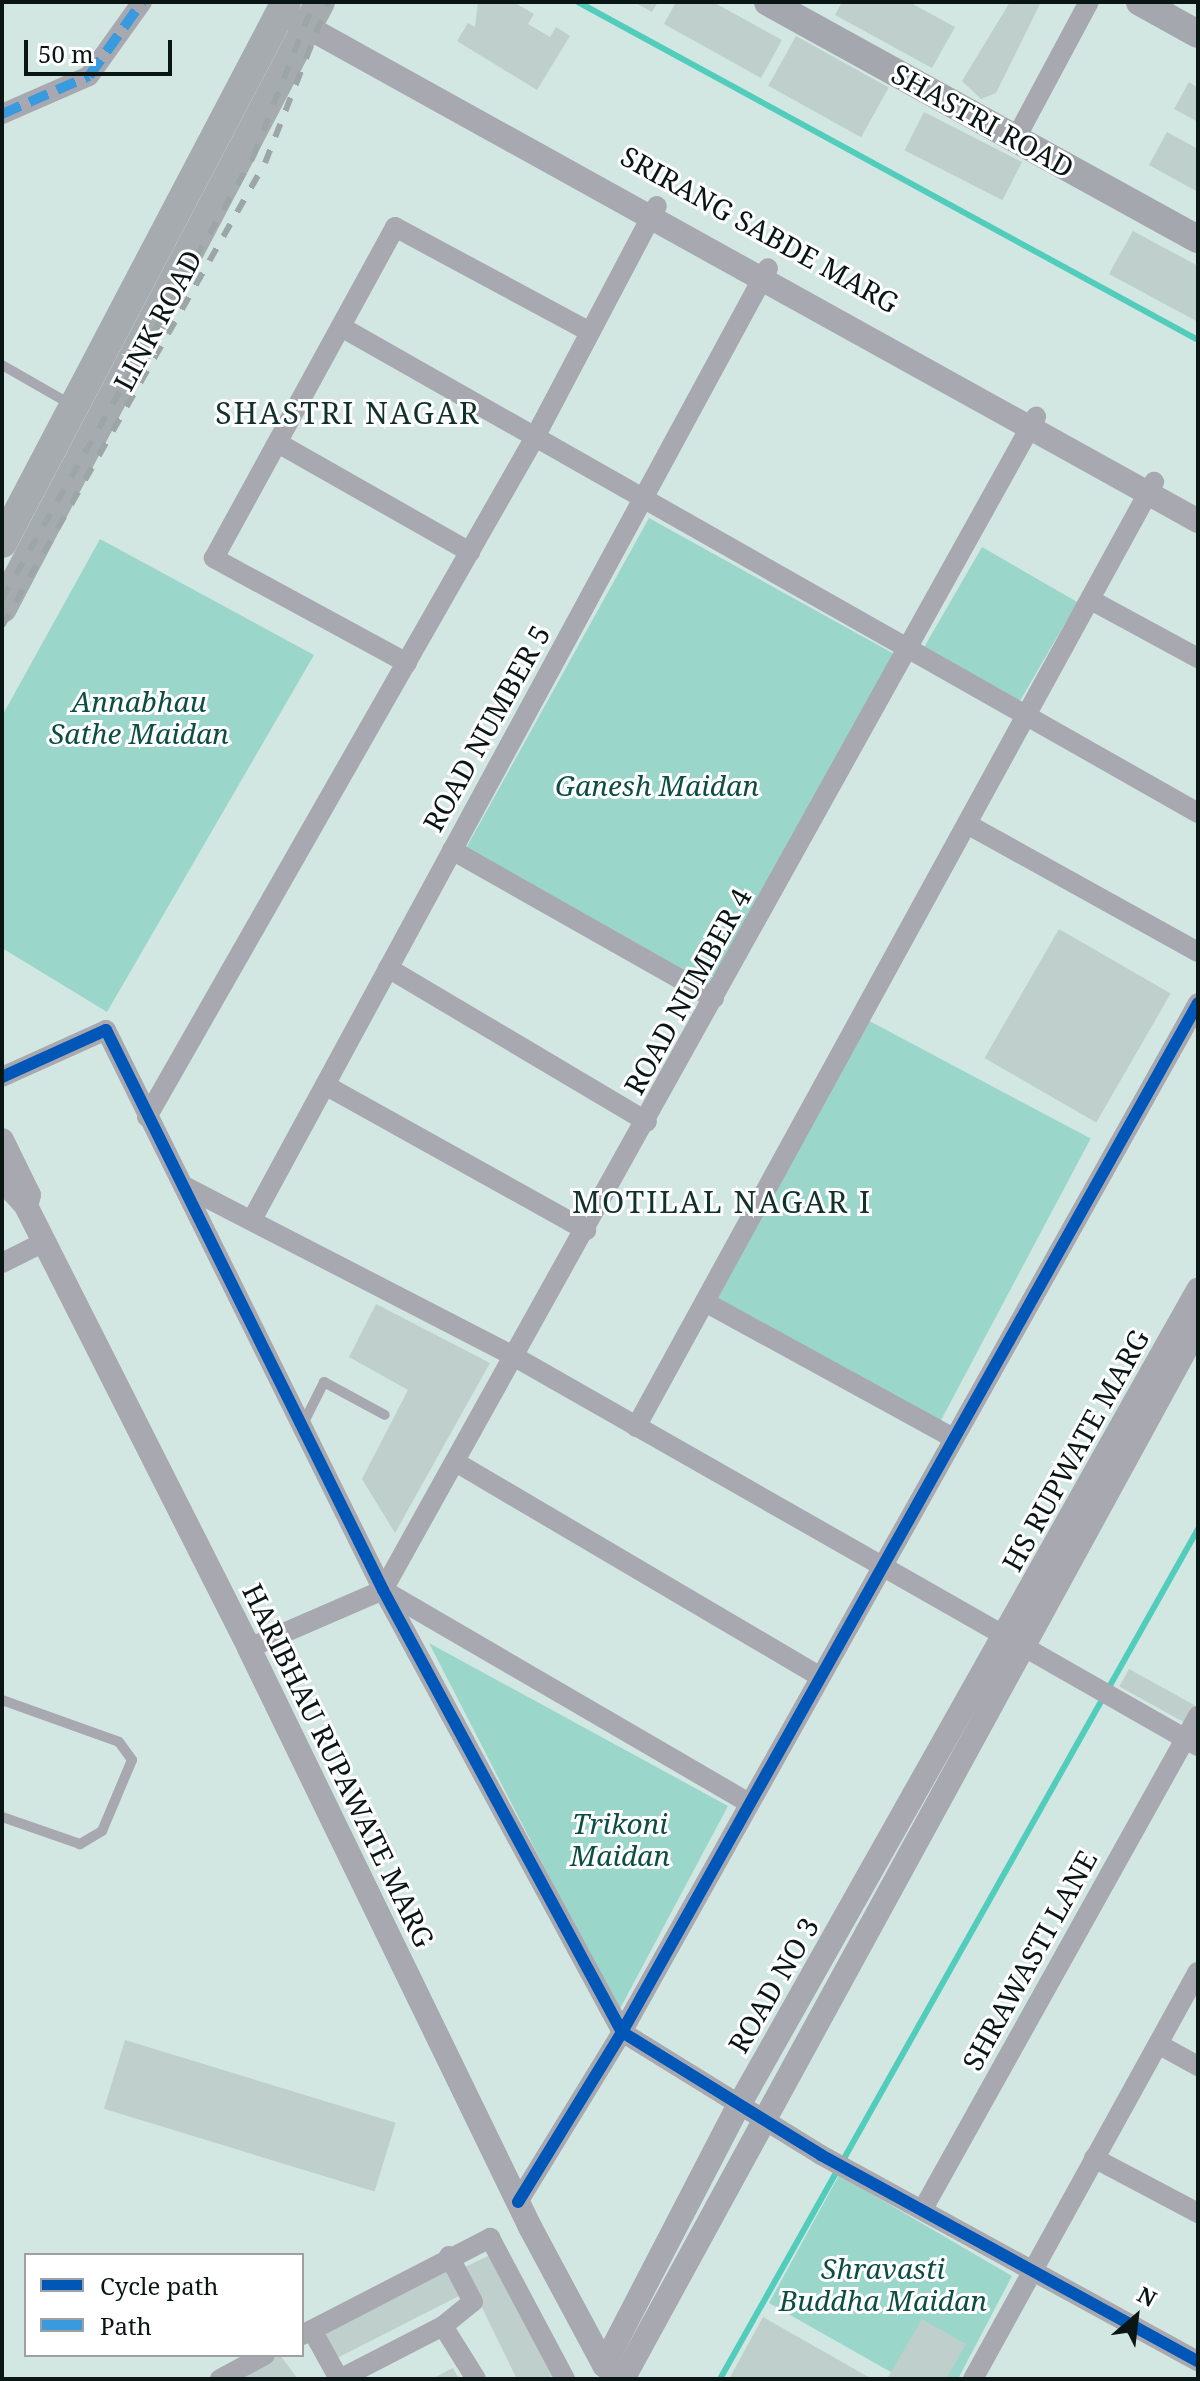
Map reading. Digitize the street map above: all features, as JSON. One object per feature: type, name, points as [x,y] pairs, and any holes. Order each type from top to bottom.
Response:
[{"type":"main road","name":"SHASTRI ROAD","points":[[768,2],[1017,136],[1198,239]]},
{"type":"main road","points":[[1140,2],[1198,34]]},
{"type":"main road","name":"LINK ROAD","points":[[2,543],[75,407],[301,11]]},
{"type":"main road","name":"LINK ROAD","points":[[2,608],[301,11]]},
{"type":"street","points":[[2,114],[89,76],[142,2]]},
{"type":"street","points":[[1017,136],[1089,2]]},
{"type":"street","name":"SRIRANG SABDE MARG","points":[[301,11],[419,83],[1032,424],[1151,489],[1198,506]]},
{"type":"street","points":[[147,1117],[535,437],[653,212]]},
{"type":"street","points":[[407,663],[214,558],[343,328],[395,227],[590,332]]},
{"type":"street","name":"ROAD NUMBER 5","points":[[254,1216],[765,274]]},
{"type":"street","points":[[343,328],[1198,813]]},
{"type":"street","name":"ROAD NUMBER 4","points":[[383,1590],[459,1464],[515,1357],[1032,424]]},
{"type":"street","points":[[278,443],[470,552]]},
{"type":"street","points":[[636,1427],[1151,489],[1198,521]]},
{"type":"street","points":[[1091,600],[1198,658]]},
{"type":"street","points":[[967,824],[1198,952]]},
{"type":"street","points":[[452,850],[714,998]]},
{"type":"street","points":[[388,968],[647,1122]]},
{"type":"street","points":[[518,2202],[622,2032],[1198,1003]]},
{"type":"street","points":[[2,1077],[106,1030],[383,1590],[622,2032],[738,2107],[821,2155],[1198,2361]]},
{"type":"street","points":[[325,1085],[586,1230]]},
{"type":"street","points":[[2,1140],[29,1195],[26,1206]]},
{"type":"street","name":"HARIBHAU RUPAWATE MARG","points":[[2,1179],[26,1206],[249,1648],[518,2202],[615,2376]]},
{"type":"street","points":[[184,1186],[254,1216],[515,1357],[1015,1645],[1192,1742]]},
{"type":"street","points":[[2,1263],[44,1242]]},
{"type":"street","name":"HS RUPWATE MARG","points":[[1015,1645],[1175,1350],[1198,1290]]},
{"type":"street","points":[[705,1302],[953,1438]]},
{"type":"street","points":[[1175,1350],[1198,1327]]},
{"type":"street","points":[[459,1464],[820,1677]]},
{"type":"street","points":[[249,1648],[383,1590]]},
{"type":"street","points":[[383,1590],[749,1803]]},
{"type":"street","points":[[615,2376],[763,2121],[1015,1645]]},
{"type":"street","name":"ROAD NO 3","points":[[615,2376],[738,2107],[1015,1645]]},
{"type":"street","name":"SHRAWASTI LANE","points":[[923,2209],[1192,1742],[1198,1716]]},
{"type":"street","points":[[973,2379],[1198,1972]]},
{"type":"street","points":[[1158,2044],[1198,2066]]},
{"type":"street","points":[[1094,2158],[1198,2213]]},
{"type":"street","points":[[449,2256],[473,2302],[443,2326],[340,2379],[307,2332],[479,2239],[495,2240],[565,2379]]},
{"type":"street","points":[[443,2326],[476,2379]]},
{"type":"street","points":[[220,2379],[261,2357]]},
{"type":"lane","points":[[2,365],[75,407]]},
{"type":"lane","points":[[302,1426],[324,1382],[385,1415]]},
{"type":"lane","points":[[2,1700],[119,1742],[132,1760],[102,1831],[80,1844],[2,1817]]},
{"type":"green space","name":"Ganesh Maidan","points":[[649,518],[894,654],[707,990],[462,855]]},
{"type":"green space","name":"Annabhau Sathe Maidan","points":[[100,539],[314,655],[107,1012],[2,948],[2,716]]},
{"type":"green space","points":[[982,547],[1077,602],[1020,702],[924,647]]},
{"type":"green space","points":[[862,1017],[1091,1139],[940,1421],[712,1300]]},
{"type":"green space","name":"Trikoni Maidan","points":[[429,1643],[728,1806],[615,2018],[606,1987]]},
{"type":"green space","name":"Shravasti Buddha Maidan","points":[[839,2175],[1012,2276],[958,2379],[903,2379],[769,2303]]},
{"type":"building","points":[[478,2],[513,2],[534,14],[528,24],[550,37],[556,27],[570,36],[537,90],[457,41],[468,23],[475,27]]},
{"type":"building","points":[[634,2],[658,2],[652,12]]},
{"type":"building","points":[[676,2],[713,2],[782,40],[761,78],[664,24]]},
{"type":"building","points":[[842,2],[909,2],[955,27],[932,68],[835,15]]},
{"type":"building","points":[[1010,2],[1041,2],[996,93],[981,99],[962,81]]},
{"type":"building","points":[[796,36],[889,87],[861,137],[768,86]]},
{"type":"building","points":[[1189,82],[1198,88],[1198,122],[1174,109]]},
{"type":"building","points":[[924,112],[1022,162],[1002,200],[904,150]]},
{"type":"building","points":[[1167,132],[1198,149],[1198,192],[1149,165]]},
{"type":"building","points":[[1133,231],[1198,266],[1198,322],[1109,274]]},
{"type":"building","points":[[1059,929],[1171,993],[1096,1123],[985,1058]]},
{"type":"building","points":[[376,1304],[490,1363],[395,1533],[362,1479],[408,1390],[349,1357]]},
{"type":"building","points":[[1129,1669],[1195,1705],[1185,1723],[1119,1686]]},
{"type":"building","points":[[125,2040],[396,2123],[375,2192],[104,2109]]},
{"type":"building","points":[[496,2252],[556,2374],[546,2379],[517,2379],[463,2268]]},
{"type":"building","points":[[443,2266],[458,2296],[333,2360],[317,2330]]},
{"type":"building","points":[[763,2317],[872,2379],[729,2379]]},
{"type":"building","points":[[922,2319],[966,2344],[946,2379],[887,2379]]},
{"type":"building","points":[[282,2357],[298,2379],[234,2379]]},
{"type":"building","points":[[453,2368],[459,2379],[432,2379]]},
{"type":"waterway","points":[[578,2],[1198,340]]},
{"type":"waterway","points":[[720,2379],[1198,1529]]},
{"type":"railway","points":[[2,599],[253,157],[314,2]]},
{"type":"railway","points":[[2,626],[265,163],[328,2]]},
{"type":"marked path","points":[[2,114],[89,76],[142,2]]},
{"type":"cycle path","points":[[518,2202],[622,2032],[1198,1003]]},
{"type":"cycle path","points":[[2,1077],[106,1030],[383,1590],[622,2032],[821,2155],[1198,2361]]},
{"type":"district","name":"SHASTRI NAGAR","points":[[348,413]]},
{"type":"district","name":"MOTILAL NAGAR I","points":[[722,1202]]}]
